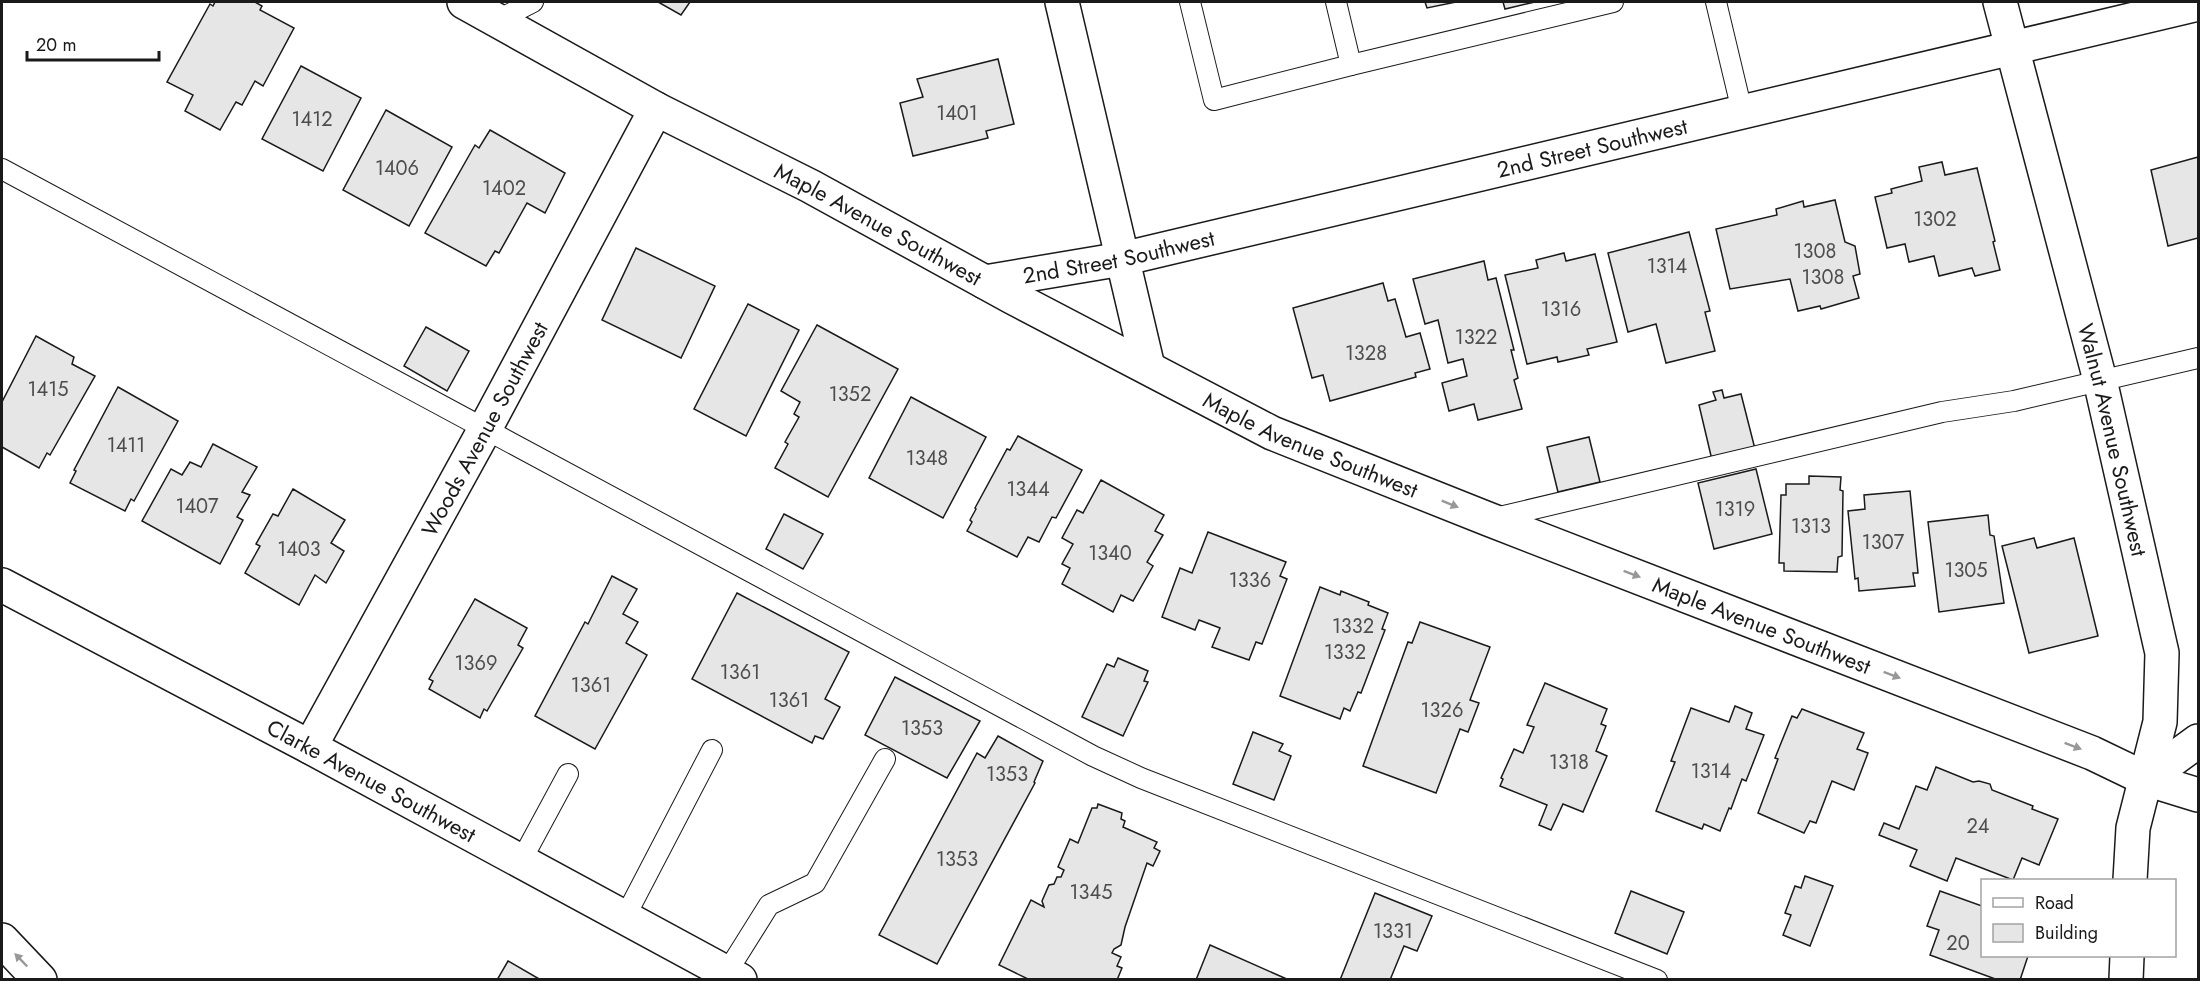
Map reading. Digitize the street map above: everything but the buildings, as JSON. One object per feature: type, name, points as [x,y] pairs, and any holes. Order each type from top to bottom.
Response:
[{"type":"main road","name":"Maple Avenue Southwest","points":[[464,2],[656,109],[810,186],[985,282],[1272,433],[2070,744],[2146,778],[2199,795]]},
{"type":"main road","points":[[1062,2],[1148,367]]},
{"type":"main road","name":"Walnut Avenue Southwest","points":[[2000,2],[2100,380],[2162,652],[2160,723],[2133,828],[2130,879]]},
{"type":"main road","name":"2nd Street Southwest","points":[[985,282],[1122,258],[2199,4]]},
{"type":"main road","name":"Woods Avenue Southwest","points":[[310,747],[485,429],[656,109]]},
{"type":"main road","name":"Clarke Avenue Southwest","points":[[2,585],[310,747],[734,976]]},
{"type":"main road","points":[[2146,778],[2199,741]]},
{"type":"main road","points":[[2,940],[40,980]]},
{"type":"main road","points":[[2126,980],[2127,957]]},
{"type":"lane","points":[[498,20],[533,2]]},
{"type":"lane","points":[[1190,2],[1214,100],[1614,2]]},
{"type":"lane","points":[[1336,2],[1351,65]]},
{"type":"lane","points":[[1716,2],[1742,111]]},
{"type":"lane","points":[[2,169],[1102,760],[1141,778],[1657,980]]},
{"type":"lane","points":[[1488,519],[1942,412],[2014,401],[2199,358]]},
{"type":"lane","points":[[625,917],[712,750]]},
{"type":"lane","points":[[734,976],[769,905],[815,883],[885,759]]},
{"type":"lane","points":[[521,861],[568,774]]}]
